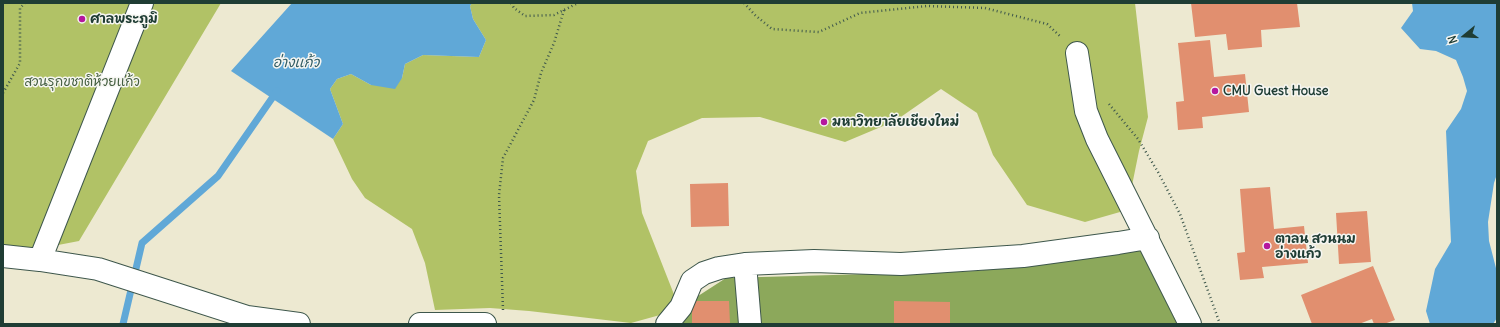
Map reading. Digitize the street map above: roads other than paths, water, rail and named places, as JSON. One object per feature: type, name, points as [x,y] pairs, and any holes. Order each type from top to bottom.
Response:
[{"type":"street","points":[[40,260],[142,3]]},
{"type":"street","points":[[1077,53],[1086,111],[1097,138],[1190,324]]},
{"type":"street","points":[[667,324],[681,307],[692,281],[704,273],[719,268],[745,264],[814,261],[901,264],[1023,256],[1118,244],[1148,238]]},
{"type":"street","points":[[3,256],[98,269],[247,317],[298,324]]},
{"type":"street","points":[[745,264],[750,324]]},
{"type":"street","points":[[420,324],[494,320]]},
{"type":"water","name":"อ่างแก้ว","points":[[292,3],[472,3],[470,6],[473,19],[486,40],[479,57],[423,55],[405,64],[402,78],[395,89],[371,85],[351,74],[337,79],[330,89],[343,124],[333,139],[231,71]]},
{"type":"water","points":[[1412,3],[1497,3],[1497,174],[1494,183],[1488,222],[1489,241],[1497,272],[1497,318],[1493,324],[1430,324],[1426,311],[1435,269],[1451,242],[1446,131],[1461,109],[1467,91],[1456,60],[1436,51],[1420,49],[1401,28],[1413,11]]},
{"type":"waterway","points":[[123,324],[142,243],[218,176],[277,91]]},
{"type":"place","name":"ศาลพระภูมิ","points":[[82,19]]},
{"type":"place","name":"CMU Guest House","points":[[1215,91]]},
{"type":"place","name":"มหาวิทยาลัยเชียงใหม่","points":[[824,122]]},
{"type":"place","name":"ตาลน สวนนม อ่างแก้ว","points":[[1267,246]]},
{"type":"park label","name":"สวนรุกขชาติห้วยแก้ว","points":[[82,82]]}]
